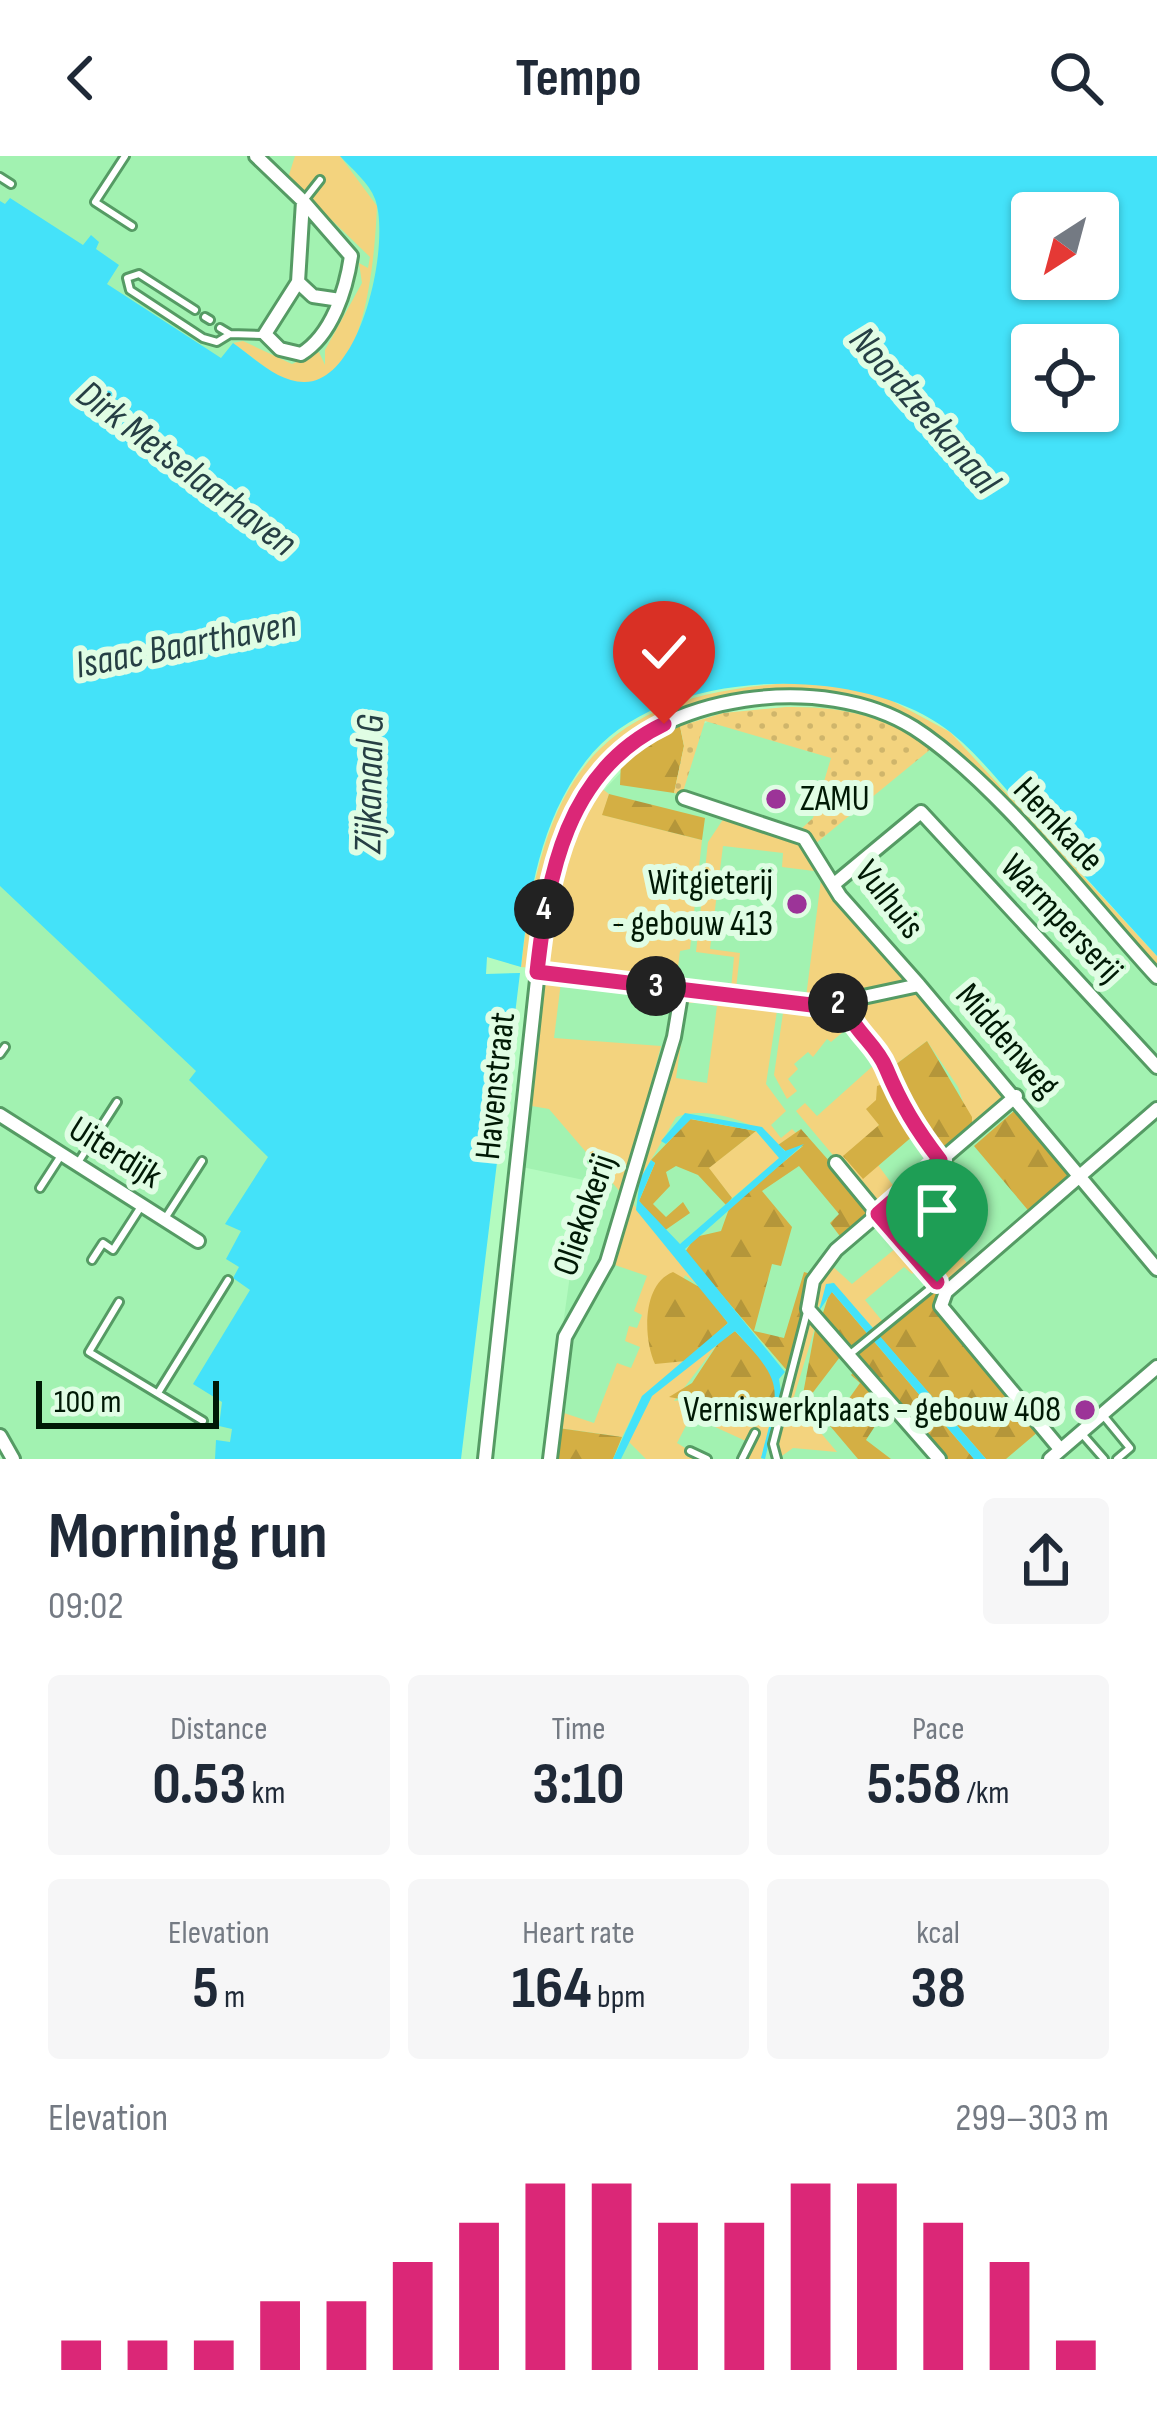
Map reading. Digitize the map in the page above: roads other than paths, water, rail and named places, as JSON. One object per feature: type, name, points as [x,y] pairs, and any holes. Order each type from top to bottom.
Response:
[{"type":"street","points":[[256,156],[303,201],[351,256],[340,300],[316,345],[301,354],[280,349],[265,334],[298,282],[303,201]]},
{"type":"street","points":[[298,282],[314,296],[340,300]]},
{"type":"street","name":"Havenstraat","points":[[484,1459],[546,897],[578,806],[610,760],[644,734],[735,703],[804,698],[868,708],[906,724]]},
{"type":"street","name":"Hemkade","points":[[906,724],[971,777],[1157,977]]},
{"type":"street","name":"Vulhuis","points":[[684,798],[804,838],[833,885],[919,985]]},
{"type":"street","name":"Warmperserij","points":[[833,885],[921,812],[1157,1067]]},
{"type":"street","name":"Middenweg","points":[[537,972],[820,1006],[919,985],[1157,1269]]},
{"type":"street","name":"Oliekokerij","points":[[550,1459],[565,1337],[607,1262],[674,1037],[682,989]]},
{"type":"street","points":[[845,1003],[851,1024],[885,1065],[901,1111],[940,1160]]},
{"type":"street","points":[[939,1459],[808,1309],[813,1281],[836,1250],[1016,1096]]},
{"type":"street","points":[[1157,1109],[941,1294],[1058,1452],[1157,1367]]},
{"type":"street","name":"Uiterdijk","points":[[0,1115],[198,1241]]},
{"type":"street","points":[[836,1163],[878,1214]]},
{"type":"street","points":[[0,1436],[13,1459]]},
{"type":"lane","points":[[125,156],[95,202],[132,226]]},
{"type":"lane","points":[[0,177],[10,184]]},
{"type":"lane","points":[[303,201],[320,180]]},
{"type":"lane","points":[[202,315],[139,274],[128,278],[130,290],[203,338],[217,342],[230,334]]},
{"type":"lane","points":[[220,328],[230,334],[265,334]]},
{"type":"lane","points":[[77,1164],[117,1102]]},
{"type":"lane","points":[[40,1188],[62,1154]]},
{"type":"lane","points":[[164,1220],[202,1161]]},
{"type":"lane","points":[[92,1260],[103,1243],[113,1250],[142,1205]]},
{"type":"lane","points":[[849,1355],[879,1330],[941,1294],[878,1214]]},
{"type":"lane","points":[[158,1393],[228,1280]]},
{"type":"lane","points":[[119,1302],[89,1352],[203,1420]]},
{"type":"lane","points":[[773,1456],[808,1309]]},
{"type":"lane","points":[[1102,1414],[1130,1448],[1118,1459]]},
{"type":"lane","points":[[1081,1432],[1104,1459]]},
{"type":"lane","points":[[742,1459],[754,1433]]},
{"type":"lane","points":[[690,1451],[707,1459]]},
{"type":"lane","points":[[1058,1452],[1075,1459]]},
{"type":"water","points":[[340,156],[1157,156],[1157,956],[973,753],[939,724],[901,704],[806,684],[705,692],[658,707],[618,730],[570,784],[539,859],[521,967],[487,957],[486,974],[520,973],[461,1459],[215,1459],[216,1440],[230,1442],[232,1429],[219,1426],[222,1402],[193,1384],[250,1290],[233,1278],[239,1267],[226,1259],[241,1231],[225,1224],[268,1157],[189,1080],[196,1071],[0,886],[0,201],[5,204],[10,198],[83,245],[91,235],[99,242],[96,249],[119,265],[107,284],[221,358],[233,343],[276,374],[305,382],[325,376],[342,359],[367,306],[375,275],[379,219],[375,199]]},
{"type":"water","points":[[685,1113],[762,1127],[785,1151],[804,1144],[685,1249],[785,1372],[779,1379],[781,1392],[765,1459],[761,1458],[774,1388],[764,1364],[735,1331],[652,1396],[621,1459],[613,1459],[642,1396],[728,1323],[636,1210],[640,1179],[651,1160],[655,1163],[639,1201],[680,1244],[779,1158],[756,1131],[691,1119],[666,1144],[661,1141]]},
{"type":"water","points":[[834,1283],[986,1459],[974,1459],[832,1292],[819,1311],[826,1284]]},
{"type":"place","name":"ZAMU","points":[[776,799]]},
{"type":"place","name":"Witgieterij - gebouw 413","points":[[797,904]]},
{"type":"place","name":"Verniswerkplaats - gebouw 408","points":[[1085,1410]]},
{"type":"water label","name":"Noordzeekanaal","points":[[924,411]]},
{"type":"water label","name":"Dirk Metselaarhaven","points":[[186,469]]},
{"type":"water label","name":"Isaac Baarthaven","points":[[186,645]]},
{"type":"water label","name":"Zijkanaal G","points":[[370,784]]}]
